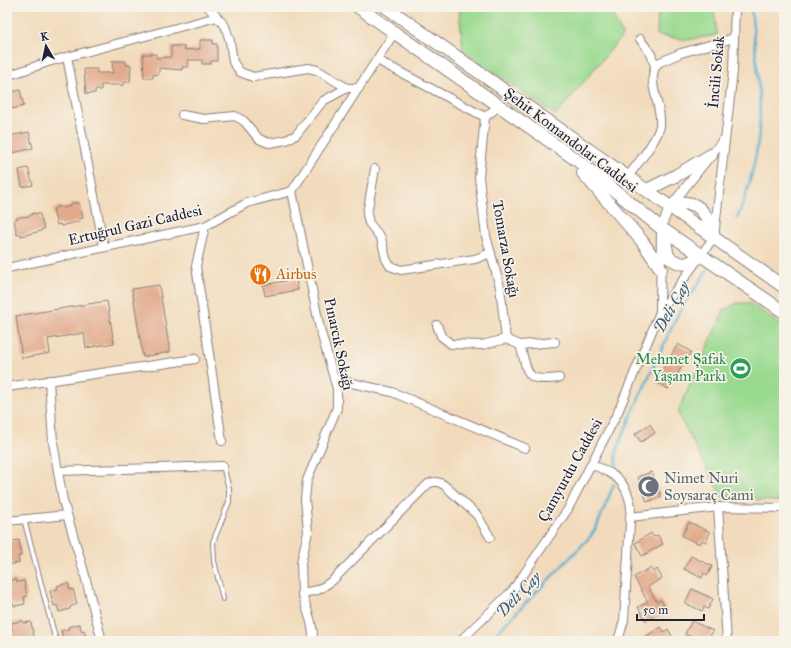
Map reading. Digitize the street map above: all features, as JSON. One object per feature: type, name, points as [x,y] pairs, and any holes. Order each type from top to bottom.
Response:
[{"type":"main road","name":"Şehit Komandolar Caddesi","points":[[358,7],[562,150],[662,229],[784,312]]},
{"type":"main road","name":"Şehit Komandolar Caddesi","points":[[386,7],[588,147],[627,178],[647,190],[669,208],[714,237],[784,287]]},
{"type":"main road","points":[[562,150],[642,241],[660,269]]},
{"type":"main road","points":[[647,190],[677,175],[711,155]]},
{"type":"main road","points":[[662,229],[668,258],[679,264],[689,264],[701,256]]},
{"type":"street","points":[[208,7],[225,26],[230,41],[233,62],[240,72],[252,77],[308,68],[317,70],[347,88]]},
{"type":"street","name":"İncili Sokak","points":[[714,237],[724,139],[733,71],[735,7]]},
{"type":"street","points":[[7,76],[67,57],[217,17]]},
{"type":"street","points":[[292,191],[394,32]]},
{"type":"street","points":[[655,66],[666,58],[734,38]]},
{"type":"street","points":[[627,178],[659,130],[660,116],[652,76],[655,66],[651,54],[640,39]]},
{"type":"street","points":[[67,57],[104,247]]},
{"type":"street","points":[[377,60],[484,117],[498,106]]},
{"type":"street","points":[[182,115],[204,119],[235,116],[244,121],[259,139],[264,142],[275,142],[286,140],[296,134],[323,101],[347,88],[359,88]]},
{"type":"street","name":"Tomarza Sokağı","points":[[484,117],[479,176],[486,236],[500,287],[506,339]]},
{"type":"street","points":[[669,208],[724,139]]},
{"type":"street","points":[[374,169],[367,205],[367,214],[369,223],[381,238],[386,259],[390,266],[402,270],[475,259],[491,253]]},
{"type":"street","name":"Ertuğrul Gazi Caddesi","points":[[7,268],[205,226],[247,203],[292,191]]},
{"type":"street","name":"Pınarcık Sokağı","points":[[292,191],[320,329],[337,389],[337,408],[307,480],[305,499],[308,532],[301,563],[302,593],[311,622],[313,633],[312,641]]},
{"type":"street","name":"Çamyurdu Caddesi","points":[[660,312],[662,229],[669,208]]},
{"type":"street","points":[[205,226],[196,266],[222,441]]},
{"type":"street","name":"Çamyurdu Caddesi","points":[[460,641],[513,590],[568,510],[618,412],[660,312],[714,237]]},
{"type":"street","points":[[436,325],[441,336],[451,344],[482,345],[506,339],[520,345],[555,342]]},
{"type":"street","points":[[520,345],[528,371],[533,378],[540,380],[559,378]]},
{"type":"street","points":[[7,387],[195,359]]},
{"type":"street","points":[[334,379],[392,392],[525,448]]},
{"type":"street","points":[[49,380],[54,442],[63,501],[102,641]]},
{"type":"street","points":[[591,464],[612,473],[622,482],[628,493],[630,506],[624,620],[618,641]]},
{"type":"street","points":[[58,471],[223,466]]},
{"type":"street","points":[[302,593],[318,590],[332,581],[360,551],[428,484],[432,482],[444,485],[477,515],[490,537]]},
{"type":"street","points":[[630,517],[718,507],[784,508]]},
{"type":"street","points":[[718,507],[727,641]]},
{"type":"street","points":[[7,521],[67,515]]},
{"type":"lane","points":[[223,466],[229,489],[229,502],[213,542],[214,561],[223,599]]},
{"type":"lane","points":[[24,519],[56,641]]},
{"type":"green space","points":[[459,7],[608,7],[623,35],[556,115],[463,51]]},
{"type":"green space","points":[[658,7],[714,7],[717,35],[687,40],[657,35]]},
{"type":"green space","name":"Mehmet Şafak Yaşam Parkı","points":[[737,303],[750,303],[784,327],[784,502],[722,497],[679,416],[679,409],[724,310]]},
{"type":"building","points":[[200,40],[213,40],[213,44],[217,44],[217,61],[211,61],[211,64],[202,64],[202,60],[188,60],[188,67],[182,67],[182,70],[159,68],[159,74],[153,75],[153,78],[144,78],[143,54],[156,54],[156,58],[171,57],[171,46],[184,46],[184,50],[200,49]]},
{"type":"building","points":[[112,61],[126,61],[126,65],[131,65],[130,82],[124,82],[124,85],[101,85],[101,90],[95,90],[95,93],[86,94],[84,69],[97,69],[97,73],[113,73]]},
{"type":"building","points":[[20,90],[24,106],[7,110],[7,93]]},
{"type":"building","points":[[29,132],[33,148],[13,153],[9,136]]},
{"type":"building","points":[[28,168],[33,185],[22,187],[19,170]]},
{"type":"building","points":[[72,203],[79,203],[83,218],[79,219],[80,221],[61,226],[60,224],[57,225],[53,210],[59,206],[63,208],[70,206]]},
{"type":"building","points":[[33,213],[40,214],[44,229],[21,236],[21,234],[17,235],[14,220],[20,217],[30,216]]},
{"type":"building","points":[[296,279],[298,290],[265,296],[263,285]]},
{"type":"building","points":[[159,285],[170,352],[143,357],[132,289]]},
{"type":"building","points":[[107,301],[114,343],[86,348],[84,333],[48,339],[50,353],[22,358],[16,316]]},
{"type":"building","points":[[678,344],[691,352],[668,389],[655,381]]},
{"type":"building","points":[[650,424],[655,433],[641,442],[635,434]]},
{"type":"building","name":"Nimet Nuri Soysaraç Cami","points":[[652,472],[661,497],[647,502],[638,477]]},
{"type":"building","points":[[689,522],[710,532],[706,542],[702,540],[700,544],[682,536]]},
{"type":"building","points":[[651,533],[654,537],[658,535],[663,544],[642,556],[635,543]]},
{"type":"building","points":[[19,540],[21,556],[18,556],[19,563],[7,565],[7,542]]},
{"type":"building","points":[[691,556],[712,566],[708,575],[704,573],[702,578],[684,569]]},
{"type":"building","points":[[650,568],[653,572],[657,569],[662,578],[648,587],[657,602],[661,600],[666,609],[646,621],[638,607],[648,602],[634,577]]},
{"type":"building","points":[[16,579],[17,582],[24,581],[27,596],[24,597],[25,604],[14,606],[13,603],[7,604],[7,581]]},
{"type":"building","points":[[68,583],[70,590],[73,589],[77,604],[70,607],[70,609],[59,612],[57,605],[54,606],[50,591],[58,589],[57,586]]},
{"type":"building","points":[[692,589],[713,599],[708,609],[704,607],[702,611],[685,603]]},
{"type":"building","points":[[23,621],[23,623],[31,622],[34,637],[31,638],[31,641],[11,641],[9,630],[12,630],[11,623]]},
{"type":"building","points":[[692,621],[713,631],[708,640],[704,638],[703,641],[699,641],[685,634]]},
{"type":"building","points":[[80,624],[81,631],[84,630],[87,641],[64,641],[61,631],[69,629],[68,627]]},
{"type":"building","points":[[661,627],[664,632],[668,629],[673,638],[668,641],[638,641]]},
{"type":"waterway","name":"Deli Çay","points":[[737,219],[746,194],[756,155],[760,115],[757,61],[751,7]]},
{"type":"waterway","name":"Deli Çay","points":[[617,470],[616,455],[619,444],[639,398],[678,314],[708,269]]},
{"type":"waterway","name":"Deli Çay","points":[[489,641],[590,537],[597,526],[614,484]]},
{"type":"place","name":"Airbus","points":[[261,274]]},
{"type":"place","name":"Mehmet Şafak Yaşam Parkı","points":[[741,368]]},
{"type":"place","name":"Nimet Nuri Soysaraç Cami","points":[[649,487]]}]
